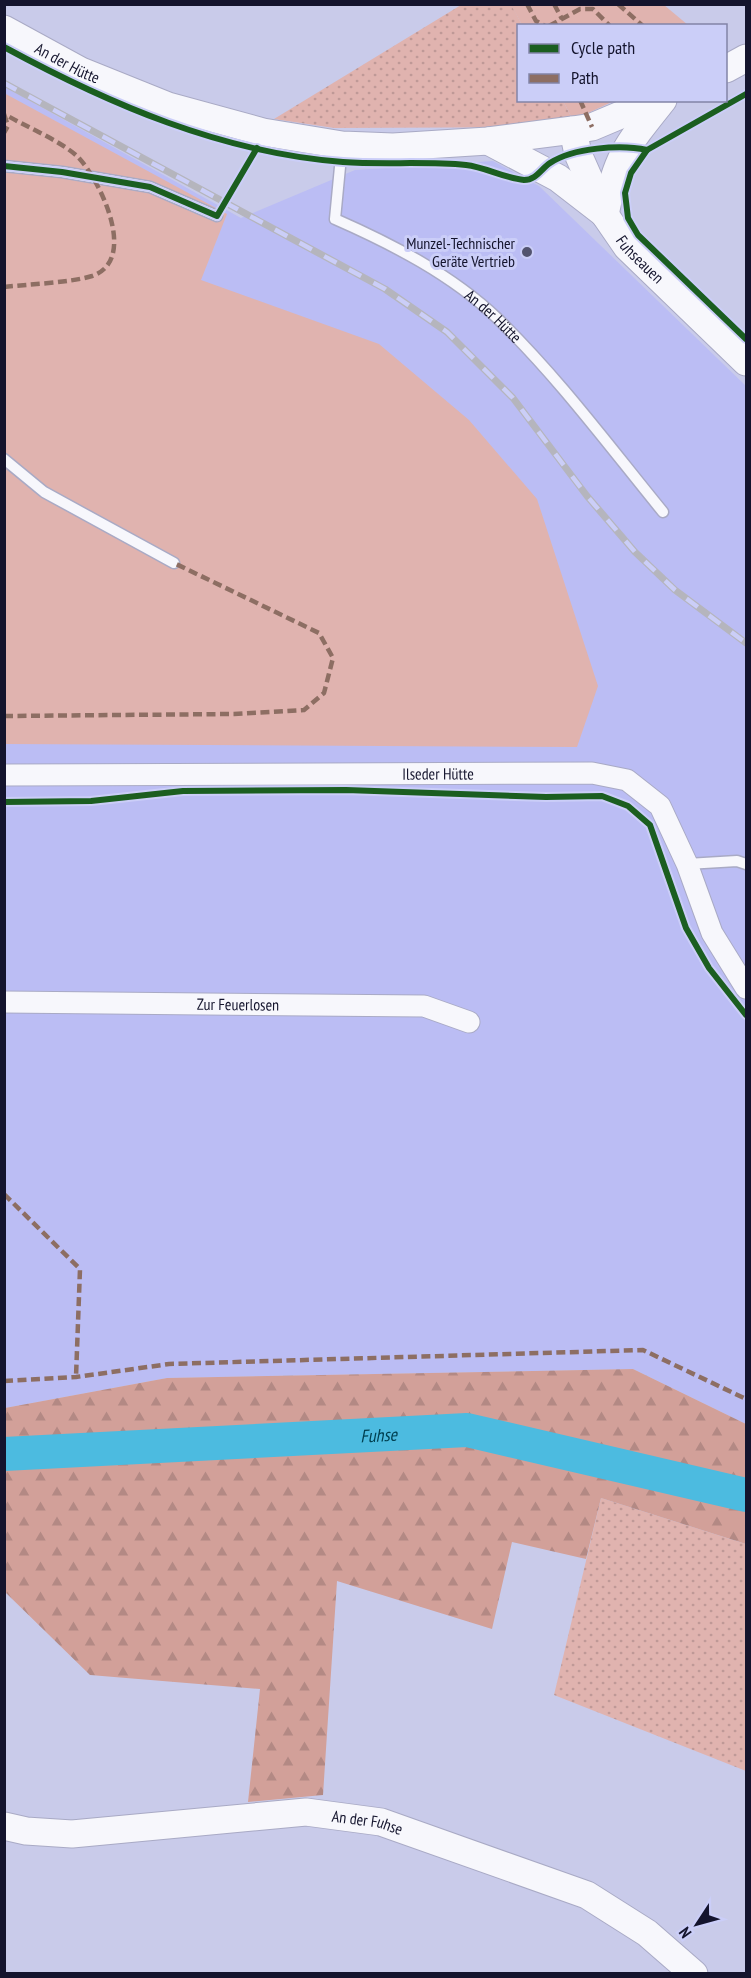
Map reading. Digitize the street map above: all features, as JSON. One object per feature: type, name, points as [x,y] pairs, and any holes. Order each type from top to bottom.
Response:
[{"type":"street","name":"An der Hütte","points":[[4,29],[81,71],[168,106],[263,132],[342,145],[393,147],[489,141],[573,130],[592,127],[651,102]]},
{"type":"street","points":[[727,68],[747,58]]},
{"type":"street","points":[[489,141],[558,178],[606,215],[612,177],[626,146],[661,102]]},
{"type":"street","name":"Fuhseauen","points":[[573,130],[578,154],[606,215],[627,247],[747,362]]},
{"type":"street","name":"Ilseder Hütte","points":[[4,775],[592,773],[627,780],[660,806],[687,864],[712,933],[747,988]]},
{"type":"street","name":"Zur Feuerlosen","points":[[4,1002],[424,1006],[469,1022]]},
{"type":"street","name":"An der Fuhse","points":[[4,1826],[26,1831],[72,1834],[306,1812],[381,1822],[587,1895],[647,1933],[693,1974]]},
{"type":"lane","name":"An der Hütte","points":[[342,145],[335,219],[431,268],[496,317],[550,374],[663,512]]},
{"type":"lane","points":[[4,166],[62,172],[150,187],[217,216]]},
{"type":"lane","points":[[4,459],[44,492],[174,562]]},
{"type":"lane","points":[[687,864],[736,861],[747,864]]},
{"type":"shaded area","points":[[511,4],[521,24],[517,24],[517,102],[564,102],[573,120],[546,127],[334,128],[274,119],[461,5]]},
{"type":"shaded area","points":[[511,5],[664,5],[687,24],[521,24]]},
{"type":"shaded area","points":[[5,87],[241,218],[355,170],[493,161],[539,186],[746,386],[746,1424],[633,1369],[167,1378],[5,1408]]},
{"type":"shaded area","points":[[4,93],[227,214],[201,280],[379,344],[469,420],[537,499],[598,686],[577,747],[5,744]]},
{"type":"shaded area","points":[[564,102],[612,102],[573,120]]},
{"type":"shaded area","points":[[601,1498],[746,1544],[746,1771],[554,1695]]},
{"type":"green space","points":[[633,1369],[746,1424],[746,1544],[601,1498],[586,1559],[512,1542],[492,1629],[337,1581],[323,1795],[248,1802],[260,1689],[90,1675],[5,1592],[5,1408],[167,1378]]},
{"type":"waterway","name":"Fuhse","points":[[4,1454],[467,1430],[746,1495]]},
{"type":"railway","points":[[4,83],[385,289],[447,332],[513,398],[587,496],[635,552],[675,590],[746,643]]},
{"type":"marked path","points":[[527,4],[536,21],[541,24]]},
{"type":"marked path","points":[[554,4],[562,19]]},
{"type":"marked path","points":[[618,4],[641,24]]},
{"type":"marked path","points":[[553,24],[580,9],[593,9],[608,24]]},
{"type":"marked path","points":[[581,102],[592,127]]},
{"type":"marked path","points":[[4,114],[8,126],[4,133]]},
{"type":"marked path","points":[[4,287],[61,282],[92,276],[106,267],[113,254],[114,237],[111,219],[96,183],[78,157],[53,140],[6,115]]},
{"type":"marked path","points":[[4,716],[234,714],[304,710],[324,693],[333,658],[319,633],[174,563]]},
{"type":"marked path","points":[[4,1194],[80,1269],[76,1377]]},
{"type":"marked path","points":[[4,1381],[76,1377],[169,1364],[643,1350],[746,1399]]},
{"type":"cycle path","points":[[4,47],[84,88],[168,122],[210,137],[298,157],[358,163],[466,165],[528,180],[550,163],[571,154],[624,147],[647,150]]},
{"type":"cycle path","points":[[746,94],[647,150],[631,173],[625,193],[628,218],[638,235],[746,339]]},
{"type":"cycle path","points":[[4,166],[62,172],[150,187],[217,216],[257,148]]},
{"type":"cycle path","points":[[4,802],[91,801],[183,791],[346,790],[546,797],[602,796],[628,806],[650,825],[686,928],[709,968],[746,1015]]},
{"type":"place","name":"Munzel-Technischer Geräte Vertrieb","points":[[527,252]]}]
